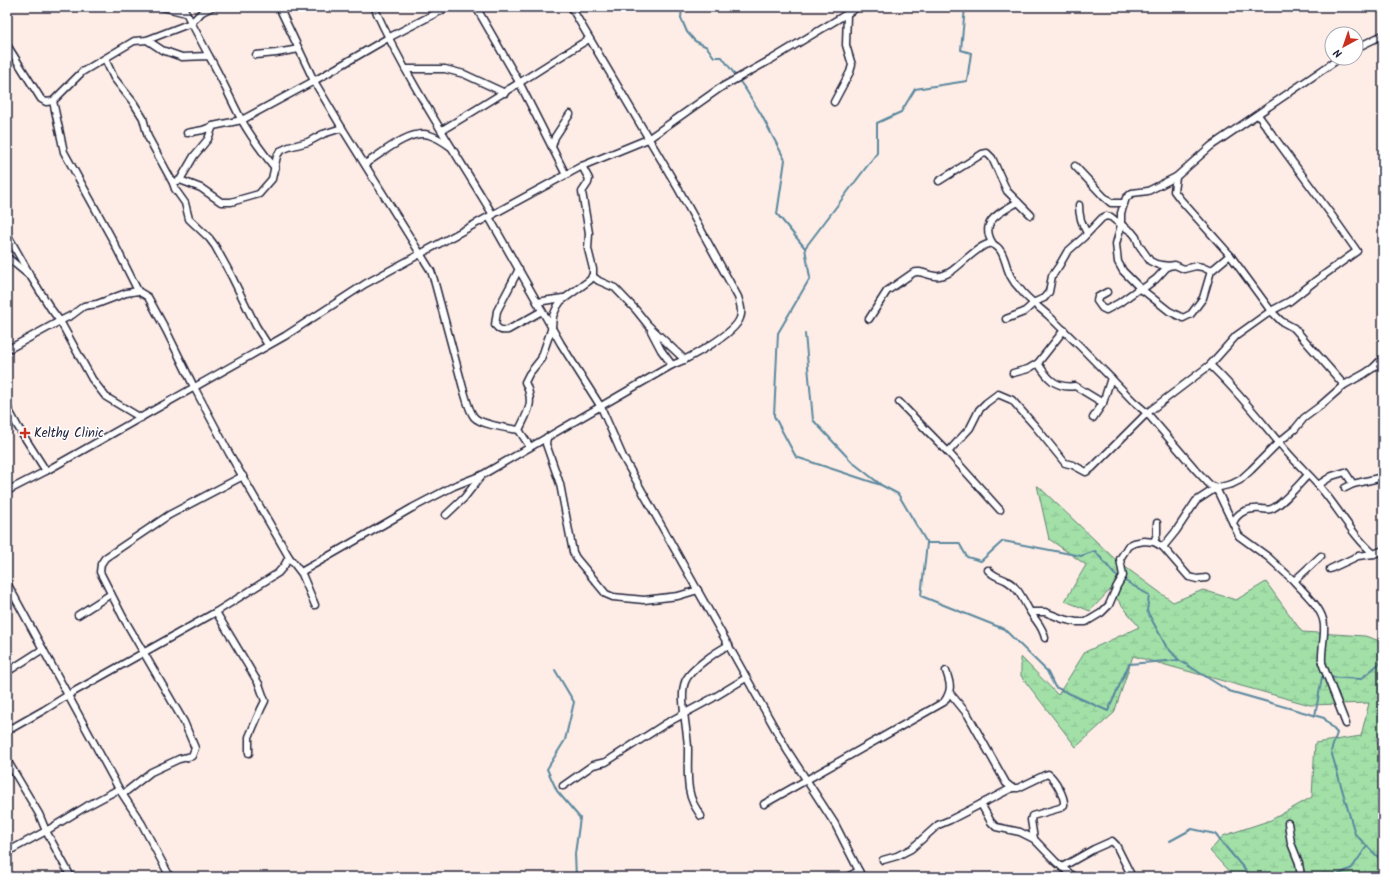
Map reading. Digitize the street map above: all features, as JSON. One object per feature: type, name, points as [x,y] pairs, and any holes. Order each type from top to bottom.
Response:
[{"type":"street","points":[[162,7],[185,10],[221,76],[242,120],[260,150],[275,168]]},
{"type":"street","points":[[7,45],[41,99],[46,102],[53,101],[82,72],[134,41],[147,40],[191,23],[202,12],[212,7]]},
{"type":"street","points":[[279,7],[314,81],[421,254],[434,280],[467,402],[474,417],[484,423],[519,430],[530,447]]},
{"type":"street","points":[[374,7],[388,38],[491,216],[542,311],[601,407],[623,457],[746,678],[787,750],[808,780],[835,824],[861,874],[847,877]]},
{"type":"street","points":[[186,133],[242,120],[314,81],[388,38],[448,7]]},
{"type":"street","points":[[476,7],[519,82],[566,175]]},
{"type":"street","points":[[301,572],[412,508],[454,486],[482,475],[672,365],[685,360],[716,341],[733,328],[740,318],[741,306],[738,297],[679,190],[570,7]]},
{"type":"street","points":[[7,491],[46,471],[285,336],[364,284],[582,166],[648,139],[720,88],[772,59],[858,7]]},
{"type":"street","points":[[834,102],[850,72],[852,65],[846,45],[847,14]]},
{"type":"street","points":[[1364,44],[1383,35]]},
{"type":"street","points":[[442,130],[505,93],[519,82],[589,39]]},
{"type":"street","points":[[147,40],[162,50],[182,58],[209,56]]},
{"type":"street","points":[[256,55],[299,49]]},
{"type":"street","points":[[105,59],[114,78],[133,102],[143,118],[148,137],[175,189],[185,203],[189,219],[209,238],[215,246],[256,326],[268,345]]},
{"type":"street","points":[[1230,255],[1211,271],[1203,298],[1191,314],[1183,318],[1169,311],[1140,289],[1123,271],[1118,262],[1116,244],[1121,225],[1123,203],[1126,198],[1132,194],[1148,191],[1176,177],[1211,146],[1328,66]]},
{"type":"street","points":[[406,69],[445,70],[464,74],[505,93]]},
{"type":"street","points":[[53,101],[64,152],[111,236],[138,291],[148,297],[229,453],[289,557],[301,572],[315,605]]},
{"type":"street","points":[[552,147],[555,137],[570,114]]},
{"type":"street","points":[[948,452],[970,428],[979,410],[998,394],[1012,400],[1065,463],[1073,465],[1086,472],[1092,468],[1147,413],[1210,365],[1236,336],[1271,311],[1290,301],[1357,251],[1334,216],[1258,115]]},
{"type":"street","points":[[173,183],[180,180],[194,156],[208,139],[213,126]]},
{"type":"street","points":[[180,180],[200,188],[221,202],[231,202],[259,194],[270,184],[277,156],[280,151],[308,142],[323,134],[342,128]]},
{"type":"street","points":[[365,164],[411,136],[427,134],[437,138],[452,148]]},
{"type":"street","points":[[939,181],[985,153],[992,158],[1007,191],[1031,215]]},
{"type":"street","points":[[519,430],[530,406],[528,389],[525,382],[529,374],[540,362],[552,327],[553,316],[556,309],[560,303],[592,276],[593,266],[587,246],[589,233],[582,192],[589,179],[582,166]]},
{"type":"street","points":[[1075,166],[1111,203],[1123,203]]},
{"type":"street","points":[[1176,177],[1174,190],[1230,255],[1271,311],[1281,321],[1294,328],[1344,385]]},
{"type":"street","points":[[1018,202],[995,216],[990,223],[988,234],[993,244],[998,248],[1003,256],[1010,276],[1020,291],[1035,302],[1133,401],[1147,413],[1196,470],[1216,488],[1236,531],[1243,540],[1268,557],[1294,581],[1321,613],[1324,625],[1321,656],[1324,669],[1346,724]]},
{"type":"street","points":[[1079,205],[1081,223],[1087,233]]},
{"type":"street","points":[[1006,319],[1024,312],[1035,302],[1044,298],[1049,292],[1052,276],[1067,252],[1102,218],[1106,216],[1111,217],[1132,232],[1150,261],[1156,264],[1168,266],[1175,265],[1184,269],[1196,266],[1211,271]]},
{"type":"street","points":[[7,234],[31,277],[60,322],[92,379],[106,397],[141,418]]},
{"type":"street","points":[[869,319],[887,292],[913,273],[916,272],[932,276],[941,276],[954,270],[982,247],[988,244],[993,244]]},
{"type":"street","points":[[7,257],[31,277]]},
{"type":"street","points":[[1107,292],[1098,297],[1097,301],[1102,308],[1106,310],[1156,278],[1168,266]]},
{"type":"street","points":[[519,268],[497,311],[495,325],[498,329],[503,331],[508,330],[542,311]]},
{"type":"street","points":[[592,276],[615,288],[648,325],[685,360]]},
{"type":"street","points":[[7,350],[72,316],[84,306],[97,304],[126,293],[138,291]]},
{"type":"street","points":[[538,302],[567,297]]},
{"type":"street","points":[[648,325],[661,350],[672,365]]},
{"type":"street","points":[[1013,373],[1028,369],[1038,363],[1064,330]]},
{"type":"street","points":[[1163,547],[1176,531],[1196,501],[1216,488],[1232,484],[1240,480],[1279,442],[1295,429],[1304,418],[1344,385],[1373,368],[1383,358]]},
{"type":"street","points":[[1038,363],[1046,376],[1053,382],[1066,387],[1075,386],[1103,403]]},
{"type":"street","points":[[1210,365],[1220,374],[1318,485],[1364,546],[1374,554]]},
{"type":"street","points":[[1093,418],[1103,403],[1111,378]]},
{"type":"street","points":[[899,402],[948,452],[1000,510]]},
{"type":"street","points":[[7,407],[46,471]]},
{"type":"street","points":[[547,437],[546,444],[560,484],[573,552],[576,558],[606,594],[613,597],[644,600],[678,596],[698,590]]},
{"type":"street","points":[[1318,485],[1332,476],[1345,472],[1353,484]]},
{"type":"street","points":[[446,515],[464,498],[482,475]]},
{"type":"street","points":[[1233,523],[1239,514],[1252,509],[1271,509],[1280,503],[1308,475]]},
{"type":"street","points":[[7,852],[46,831],[87,806],[121,792],[151,772],[179,759],[192,756],[195,748],[184,722],[111,594],[100,572],[101,564],[106,558],[169,515],[243,476]]},
{"type":"street","points":[[1344,488],[1353,484],[1383,477]]},
{"type":"street","points":[[1154,542],[1157,534],[1157,523]]},
{"type":"street","points":[[1031,612],[1045,612],[1062,619],[1076,622],[1086,622],[1109,605],[1123,576],[1120,559],[1128,546],[1144,541],[1154,542],[1163,547],[1189,577],[1197,579],[1206,578]]},
{"type":"street","points":[[1330,569],[1358,556],[1374,554],[1383,550]]},
{"type":"street","points":[[1294,581],[1321,556]]},
{"type":"street","points":[[7,731],[216,612],[278,573],[289,557]]},
{"type":"street","points":[[988,570],[992,574],[1007,580],[1021,594],[1043,630],[1045,638]]},
{"type":"street","points":[[7,582],[121,792],[142,824],[170,877]]},
{"type":"street","points":[[78,615],[111,594]]},
{"type":"street","points":[[216,612],[260,684],[265,701],[260,709],[249,737],[249,753]]},
{"type":"street","points":[[701,816],[693,804],[688,783],[688,749],[684,713],[684,689],[687,678],[707,660],[728,645]]},
{"type":"street","points":[[7,672],[43,650]]},
{"type":"street","points":[[946,671],[949,680],[950,693],[968,715],[1006,783],[1012,788]]},
{"type":"street","points":[[563,786],[593,765],[606,762],[665,724],[714,698],[746,678]]},
{"type":"street","points":[[764,804],[944,702],[950,693]]},
{"type":"street","points":[[7,760],[39,814],[46,831],[71,877]]},
{"type":"street","points":[[883,860],[897,856],[911,849],[938,825],[1012,788],[1018,788],[1048,774],[1054,779],[1064,801],[1063,807],[1032,816],[1031,820],[1034,839]]},
{"type":"street","points":[[981,804],[991,822],[996,827],[1020,832],[1034,839],[1052,858],[1074,877]]},
{"type":"street","points":[[1288,823],[1291,844],[1299,864],[1301,877]]},
{"type":"street","points":[[1062,867],[1094,849],[1112,841],[1116,845],[1132,877]]},
{"type":"street","points":[[1080,877],[1092,877]]},
{"type":"green space","points":[[1037,485],[1117,561],[1173,602],[1203,590],[1236,600],[1266,582],[1302,632],[1365,636],[1383,642],[1383,731],[1376,740],[1383,754],[1383,818],[1379,826],[1383,831],[1383,877],[1379,874],[1373,877],[1234,877],[1210,851],[1223,836],[1271,820],[1312,797],[1315,743],[1361,736],[1369,703],[1310,705],[1133,656],[1114,713],[1076,747],[1021,676],[1021,657],[1058,695],[1085,652],[1139,627],[1110,590],[1090,611],[1065,601],[1086,565],[1049,539]]},
{"type":"waterway","points":[[682,7],[681,18],[687,32],[695,41],[707,47],[714,57],[722,57],[761,114],[785,160],[777,214],[805,248]]},
{"type":"waterway","points":[[965,7],[961,50],[971,53],[967,81],[915,89],[901,112],[877,123],[877,153],[805,248],[810,278],[778,333],[774,416],[796,457],[881,485],[898,494],[927,543],[921,596],[1004,629],[1047,671],[1055,687],[1108,711],[1129,664],[1179,660],[1229,691],[1324,718],[1337,733],[1331,751],[1355,834],[1383,862]]},
{"type":"waterway","points":[[805,334],[813,420],[852,462],[880,484]]},
{"type":"waterway","points":[[927,543],[959,543],[967,557],[981,561],[1003,541],[1081,556],[1095,551],[1115,575],[1149,595],[1147,611],[1166,646],[1178,659]]},
{"type":"waterway","points":[[1315,716],[1322,677],[1361,679],[1381,662],[1383,663]]},
{"type":"waterway","points":[[555,670],[574,702],[565,740],[547,769],[557,791],[580,818],[575,854],[576,877]]},
{"type":"waterway","points":[[1170,841],[1192,829],[1215,834],[1251,877]]},
{"type":"waterway","points":[[1333,877],[1352,868],[1367,846]]},
{"type":"place","name":"Kelthy Clinic","points":[[25,433]]}]
